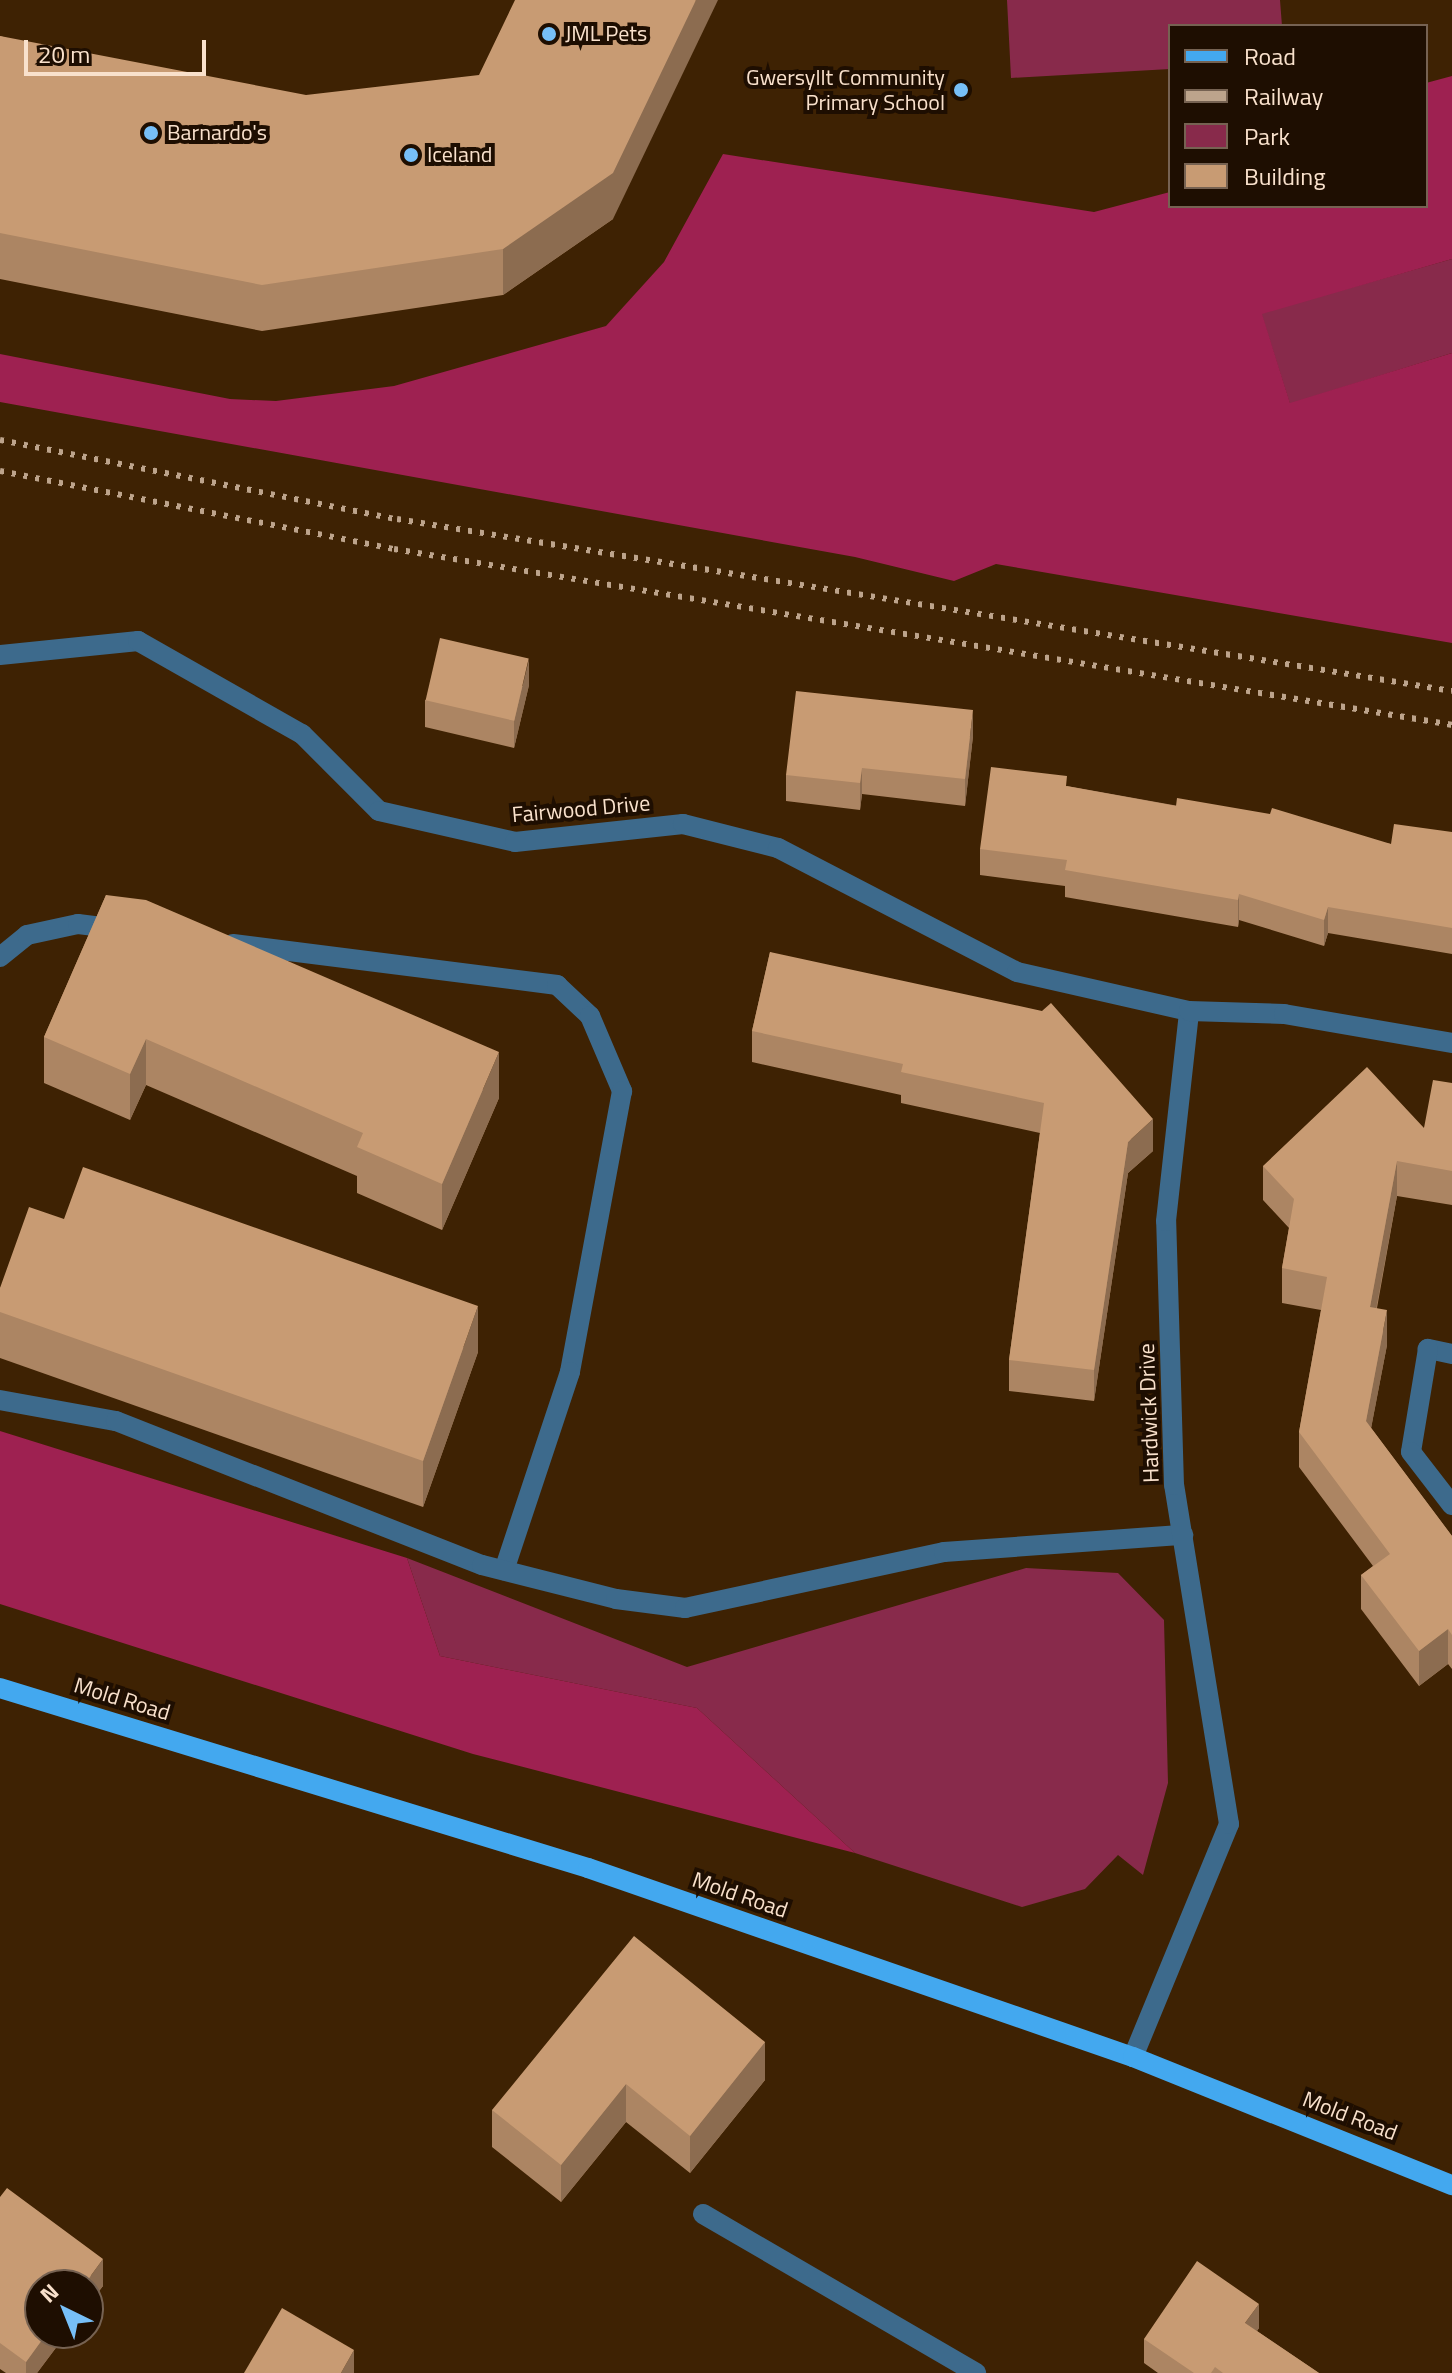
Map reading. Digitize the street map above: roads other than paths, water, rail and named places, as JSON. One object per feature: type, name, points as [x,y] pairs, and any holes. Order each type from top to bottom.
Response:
[{"type":"main road","name":"Mold Road","points":[[0,1688],[574,1863],[1133,2057],[1452,2185]]},
{"type":"street","name":"Fairwood Drive","points":[[0,655],[138,641],[302,734],[379,811],[515,842],[683,824],[778,848],[1017,972],[1189,1011]]},
{"type":"street","points":[[0,957],[27,935],[78,924],[137,932]]},
{"type":"street","points":[[211,941],[557,985],[590,1016],[622,1091],[570,1372],[504,1570]]},
{"type":"street","points":[[1189,1011],[1284,1014],[1452,1043]]},
{"type":"street","name":"Hardwick Drive","points":[[1133,2057],[1229,1824],[1174,1485],[1166,1221],[1189,1011]]},
{"type":"street","points":[[1452,1354],[1428,1349],[1411,1452],[1452,1505]]},
{"type":"street","points":[[0,1400],[116,1421],[504,1570],[616,1599],[685,1608],[944,1552],[1183,1535]]},
{"type":"street","points":[[703,2214],[976,2373]]},
{"type":"railway","points":[[0,440],[397,519],[1452,691]]},
{"type":"railway","points":[[0,471],[394,549],[1452,725]]},
{"type":"place","name":"JML Pets","points":[[549,34]]},
{"type":"place","name":"Gwersyllt Community Primary School","points":[[961,90]]},
{"type":"place","name":"Barnardo's","points":[[151,133]]},
{"type":"place","name":"Iceland","points":[[411,155]]}]
